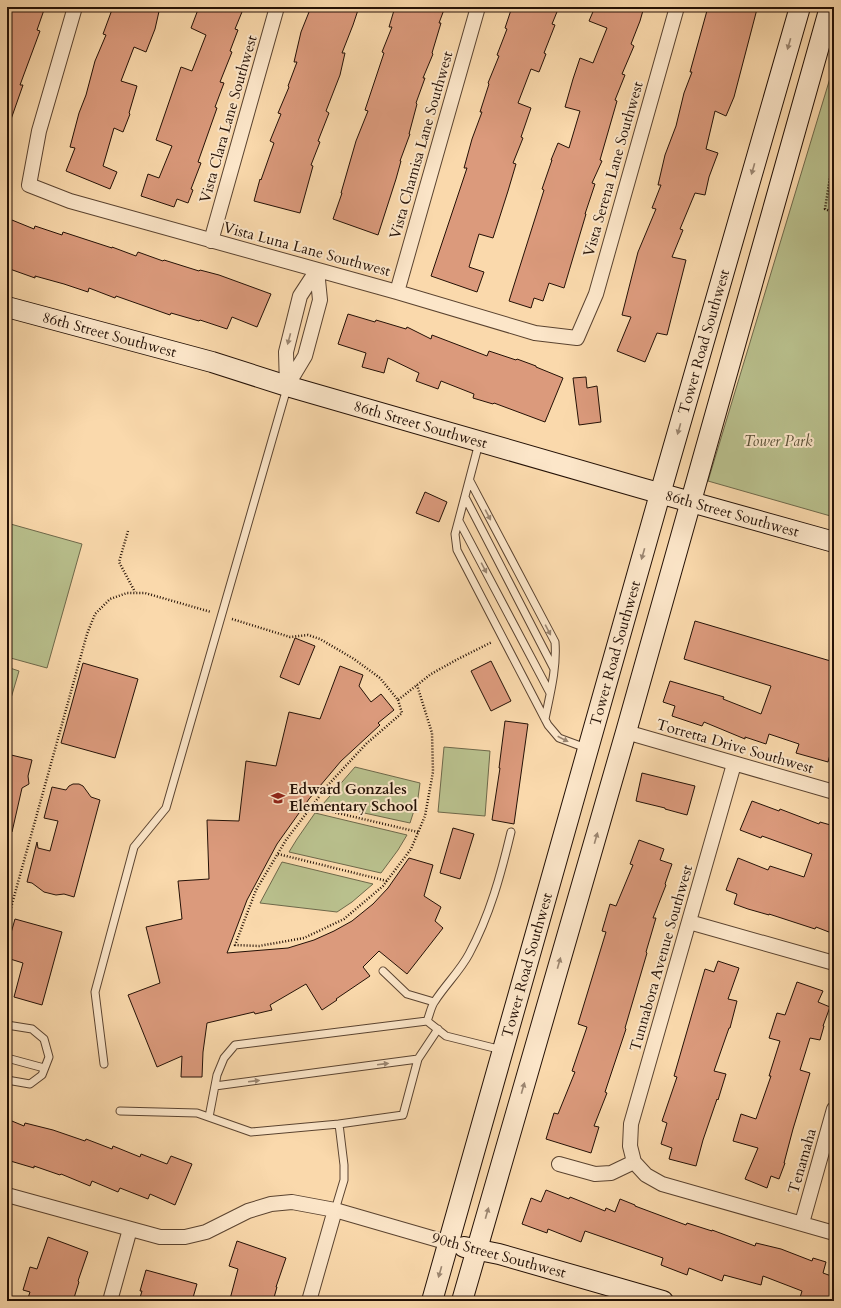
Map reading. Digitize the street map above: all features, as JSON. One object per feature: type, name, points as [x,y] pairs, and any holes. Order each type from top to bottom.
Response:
[{"type":"street","name":"Vista Luna Lane Southwest","points":[[75,7],[39,131],[30,185],[70,201],[397,292],[535,333],[577,338]]},
{"type":"street","name":"Vista Clara Lane Southwest","points":[[211,241],[277,7]]},
{"type":"street","name":"Vista Chamisa Lane Southwest","points":[[397,292],[478,7]]},
{"type":"street","name":"Vista Serena Lane Southwest","points":[[577,338],[596,294],[677,7]]},
{"type":"street","name":"Tower Road Southwest","points":[[432,1301],[660,494],[800,7]]},
{"type":"street","name":"Tower Road Southwest","points":[[462,1301],[626,732],[830,7]]},
{"type":"street","points":[[287,386],[305,356],[320,300],[318,270]]},
{"type":"street","points":[[287,386],[287,345],[300,296],[318,270]]},
{"type":"street","name":"86th Street Southwest","points":[[7,307],[212,362],[287,386],[660,494],[834,542]]},
{"type":"street","name":"Torretta Drive Southwest","points":[[626,732],[834,792]]},
{"type":"street","name":"Tunnabora Avenue Southwest","points":[[634,1162],[630,1146],[631,1124],[734,764]]},
{"type":"street","points":[[689,922],[834,963]]},
{"type":"street","name":"Tenamaha","points":[[802,1223],[834,1109]]},
{"type":"street","points":[[559,1164],[595,1174],[611,1173],[634,1162],[646,1175],[662,1184],[834,1232]]},
{"type":"street","name":"90th Street Southwest","points":[[7,1195],[160,1237],[185,1237],[206,1232],[248,1211],[271,1204],[292,1202],[335,1210],[448,1243],[499,1254],[663,1301]]},
{"type":"street","points":[[308,1301],[335,1210]]},
{"type":"street","points":[[110,1301],[130,1229]]},
{"type":"lane","points":[[104,1064],[95,992],[134,848],[166,808],[287,386]]},
{"type":"lane","points":[[480,441],[456,534],[457,550],[546,720],[559,738],[588,749]]},
{"type":"lane","points":[[470,481],[554,642],[556,656],[555,670],[546,720]]},
{"type":"lane","points":[[465,497],[555,670]]},
{"type":"lane","points":[[459,521],[550,693]]},
{"type":"lane","points":[[427,1021],[434,1002],[469,955],[484,925],[500,876],[511,832]]},
{"type":"lane","points":[[384,971],[407,994],[434,1002]]},
{"type":"lane","points":[[209,1117],[217,1075],[224,1058],[235,1045],[427,1021],[446,1036],[503,1050]]},
{"type":"lane","points":[[7,1024],[32,1030],[44,1039],[48,1058],[42,1075],[30,1084],[7,1080]]},
{"type":"lane","points":[[120,1111],[197,1113],[251,1132],[339,1124],[403,1115],[418,1059],[438,1029]]},
{"type":"lane","points":[[7,1058],[44,1068]]},
{"type":"lane","points":[[215,1086],[418,1059]]},
{"type":"lane","points":[[335,1210],[344,1180],[344,1165],[339,1124]]},
{"type":"path","points":[[834,152],[825,210],[834,213]]},
{"type":"path","points":[[128,531],[119,562],[135,593]]},
{"type":"path","points":[[7,922],[87,634],[95,614],[110,599],[127,593],[145,593],[211,612]]},
{"type":"path","points":[[229,618],[290,637],[308,635],[320,639],[354,659],[380,678],[398,700],[402,713],[367,743],[328,785],[286,840],[256,890],[235,945],[259,946],[304,938],[344,918],[383,886],[411,849],[425,816],[434,772],[432,733],[417,685]]},
{"type":"path","points":[[398,700],[431,674],[493,642]]},
{"type":"path","points":[[312,807],[418,832]]},
{"type":"path","points":[[278,854],[387,881]]},
{"type":"green space","name":"Tower Park","points":[[834,65],[834,517],[708,481]]},
{"type":"green space","points":[[7,523],[82,544],[47,668],[7,657]]},
{"type":"green space","points":[[7,667],[19,671],[9,705],[7,705]]},
{"type":"green space","points":[[444,747],[490,751],[485,816],[438,812]]},
{"type":"green space","points":[[355,767],[420,783],[418,798],[410,823],[323,804]]},
{"type":"green space","points":[[315,813],[407,835],[381,873],[289,852]]},
{"type":"green space","points":[[282,862],[373,884],[352,902],[337,912],[260,903]]},
{"type":"building","points":[[7,7],[45,7],[37,30],[40,31],[20,85],[23,85],[9,125],[7,124]]},
{"type":"building","points":[[113,7],[160,7],[155,29],[146,52],[134,47],[121,81],[137,86],[129,113],[130,114],[123,132],[114,128],[103,166],[117,172],[110,189],[66,171],[75,148],[70,147],[79,113],[86,95],[95,61],[106,35],[103,34]]},
{"type":"building","points":[[199,7],[244,7],[235,29],[238,30],[230,51],[232,52],[220,82],[224,83],[198,162],[201,163],[191,189],[193,190],[188,203],[177,199],[174,207],[141,196],[148,174],[159,178],[172,146],[156,140],[181,67],[192,71],[206,35],[191,28]]},
{"type":"building","points":[[311,7],[359,7],[342,53],[345,53],[340,75],[326,111],[329,113],[318,141],[320,142],[311,165],[313,166],[300,213],[254,201],[260,179],[261,180],[274,143],[270,141],[281,114],[278,113],[289,87],[288,86],[297,62],[294,62],[301,32]]},
{"type":"building","points":[[395,7],[445,7],[439,23],[441,23],[432,53],[433,54],[423,78],[425,78],[416,103],[410,134],[400,161],[396,179],[378,235],[333,219],[342,193],[356,141],[368,111],[365,110],[384,53],[382,52],[392,27],[389,27]]},
{"type":"building","points":[[512,7],[559,7],[552,24],[555,25],[544,53],[546,54],[539,72],[531,69],[518,103],[531,108],[521,137],[523,138],[513,163],[516,164],[493,238],[479,234],[469,267],[484,272],[477,292],[431,276],[467,168],[464,168],[472,139],[482,112],[480,112],[489,84],[488,83],[499,56],[497,55],[507,29],[505,28]]},
{"type":"building","points":[[595,7],[644,7],[631,44],[634,46],[622,74],[625,75],[615,100],[617,101],[600,160],[602,161],[592,183],[595,184],[564,288],[549,283],[543,301],[534,298],[531,308],[509,301],[544,190],[542,189],[551,160],[558,143],[569,148],[580,111],[565,107],[580,58],[593,63],[607,28],[589,21]]},
{"type":"building","points":[[708,7],[751,7],[757,9],[734,97],[726,116],[715,111],[706,149],[718,153],[709,177],[705,195],[695,193],[680,229],[683,230],[672,257],[686,260],[667,335],[657,333],[645,362],[617,351],[631,317],[622,315],[638,252],[656,209],[652,208],[661,185],[658,185],[665,155],[676,126],[684,93],[692,72],[690,72]]},
{"type":"building","points":[[7,218],[34,229],[35,226],[62,235],[63,232],[136,256],[138,252],[163,261],[164,260],[199,271],[219,275],[271,294],[257,327],[232,317],[227,329],[200,320],[199,321],[171,313],[170,315],[116,296],[115,298],[89,288],[88,292],[35,276],[35,278],[7,268]]},
{"type":"building","points":[[348,314],[375,322],[376,320],[406,329],[407,327],[431,339],[432,335],[487,356],[489,351],[516,360],[517,359],[563,378],[545,422],[494,403],[493,404],[473,398],[474,394],[441,381],[438,389],[416,381],[419,373],[388,358],[384,373],[362,367],[366,353],[338,344]]},
{"type":"building","points":[[586,377],[587,388],[597,386],[601,422],[579,425],[573,378]]},
{"type":"building","points":[[425,492],[447,502],[439,522],[416,513]]},
{"type":"building","points":[[695,621],[834,662],[834,752],[831,751],[828,762],[796,753],[799,744],[769,734],[766,744],[745,737],[745,739],[704,722],[702,726],[672,716],[675,706],[663,702],[670,681],[724,697],[723,699],[761,714],[771,686],[684,659]]},
{"type":"building","points":[[295,638],[315,646],[299,685],[280,677]]},
{"type":"building","points":[[491,661],[511,701],[491,711],[471,671]]},
{"type":"building","points":[[83,663],[138,679],[115,758],[61,743]]},
{"type":"building","points":[[340,666],[363,675],[359,686],[371,702],[381,694],[394,710],[378,723],[380,725],[341,761],[309,799],[277,844],[247,900],[227,953],[288,948],[314,940],[334,931],[352,921],[373,904],[388,888],[409,858],[433,865],[424,896],[441,907],[435,921],[443,928],[407,974],[379,951],[363,967],[370,976],[322,1010],[306,984],[270,1005],[272,1010],[255,1014],[254,1012],[207,1023],[203,1052],[202,1077],[181,1077],[182,1056],[157,1067],[128,995],[160,983],[146,927],[182,919],[178,881],[209,879],[207,820],[239,821],[246,761],[276,766],[289,712],[320,719]]},
{"type":"building","points":[[505,721],[528,724],[514,824],[492,820]]},
{"type":"building","points":[[7,754],[32,760],[28,776],[29,784],[22,788],[12,832],[7,831]]},
{"type":"building","points":[[642,773],[695,786],[687,815],[636,801]]},
{"type":"building","points":[[73,784],[83,786],[91,797],[100,800],[74,897],[64,894],[56,895],[44,892],[32,883],[27,882],[37,842],[38,848],[50,851],[58,821],[44,818],[52,787],[66,790]]},
{"type":"building","points":[[752,801],[779,811],[780,809],[819,824],[820,822],[834,826],[834,934],[816,927],[815,929],[734,904],[737,894],[726,890],[738,858],[768,870],[770,866],[804,877],[812,854],[762,836],[761,838],[740,830]]},
{"type":"building","points":[[453,828],[474,834],[460,879],[440,873]]},
{"type":"building","points":[[639,840],[664,849],[660,860],[672,864],[665,884],[666,885],[653,918],[656,918],[646,952],[647,953],[625,1028],[626,1029],[605,1092],[607,1093],[594,1126],[599,1127],[591,1153],[546,1139],[554,1113],[558,1114],[575,1072],[572,1071],[587,1027],[578,1024],[606,932],[602,931],[610,904],[616,906],[633,865],[630,864]]},
{"type":"building","points":[[15,919],[62,932],[42,1005],[14,997],[23,963],[7,958],[7,947]]},
{"type":"building","points":[[718,961],[739,968],[728,999],[737,1001],[730,1028],[714,1071],[726,1074],[703,1140],[696,1166],[669,1159],[672,1148],[661,1144],[667,1123],[662,1121],[677,1077],[674,1076],[705,969],[714,972]]},
{"type":"building","points":[[797,982],[823,991],[818,1002],[830,1007],[820,1040],[810,1038],[800,1070],[810,1073],[793,1129],[785,1163],[779,1179],[771,1176],[767,1188],[745,1179],[758,1148],[733,1141],[741,1114],[756,1119],[771,1076],[769,1076],[780,1041],[769,1038],[777,1013],[785,1015]]},
{"type":"building","points":[[7,1119],[24,1126],[25,1123],[53,1130],[85,1141],[86,1139],[112,1149],[113,1146],[140,1157],[141,1154],[167,1164],[171,1156],[192,1164],[175,1205],[150,1194],[148,1199],[120,1188],[118,1192],[92,1181],[90,1186],[61,1174],[60,1175],[34,1166],[34,1168],[7,1160]]},
{"type":"building","points":[[546,1190],[569,1199],[570,1197],[605,1211],[606,1208],[615,1212],[620,1199],[686,1225],[687,1223],[712,1230],[755,1246],[756,1243],[781,1249],[812,1261],[813,1258],[826,1262],[823,1273],[834,1277],[834,1284],[829,1301],[799,1301],[802,1291],[763,1276],[761,1285],[724,1275],[722,1281],[689,1268],[687,1275],[661,1265],[663,1258],[585,1231],[581,1242],[548,1229],[547,1233],[522,1224],[531,1198],[541,1202]]},
{"type":"building","points":[[48,1237],[88,1252],[73,1301],[27,1301],[30,1292],[23,1290],[30,1267],[37,1269]]},
{"type":"building","points":[[237,1241],[286,1258],[273,1301],[239,1301],[230,1299],[238,1269],[229,1266]]},
{"type":"building","points":[[146,1270],[197,1284],[192,1301],[139,1301],[142,1291],[140,1291]]},
{"type":"place","name":"Edward Gonzales Elementary School","points":[[278,798]]}]
